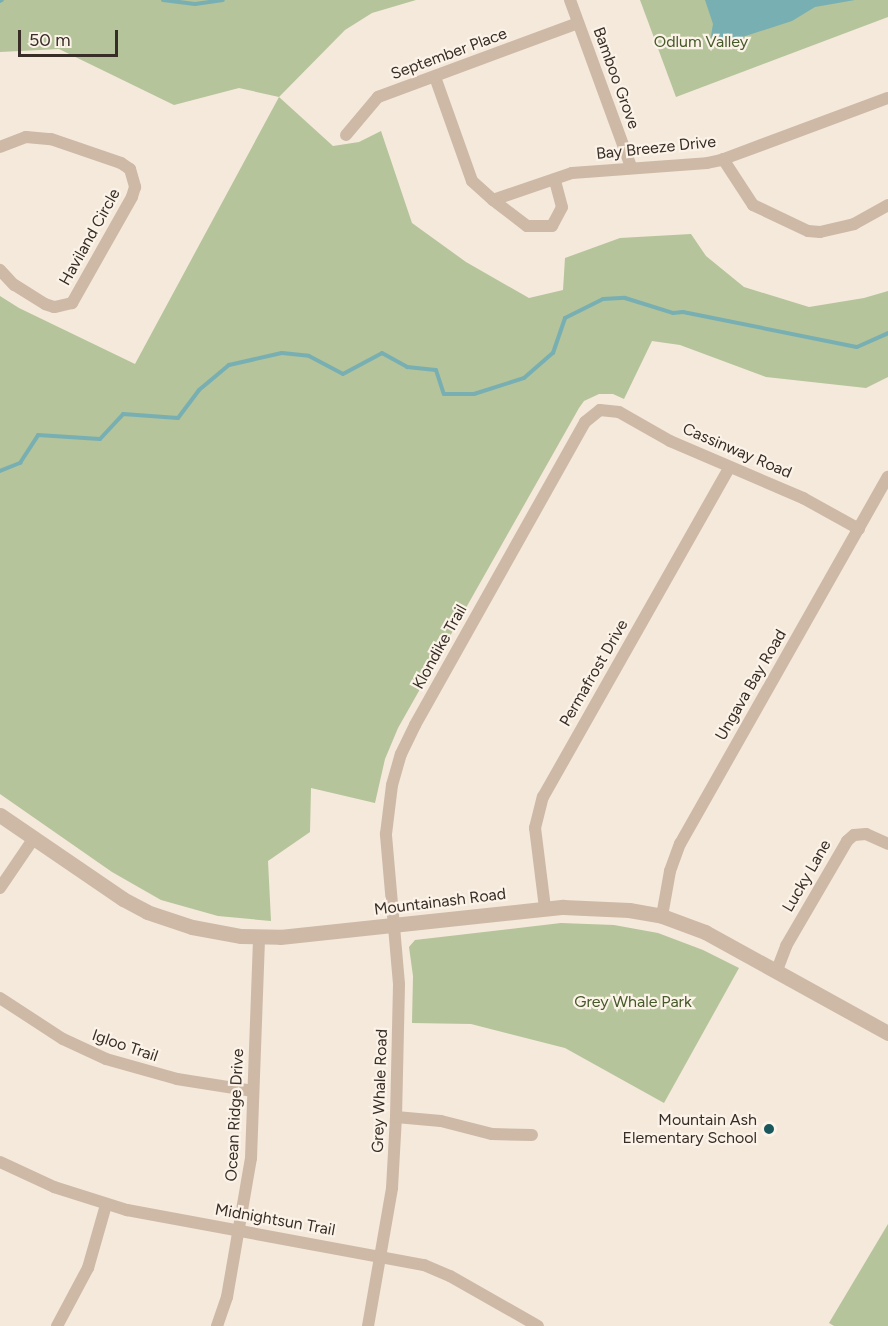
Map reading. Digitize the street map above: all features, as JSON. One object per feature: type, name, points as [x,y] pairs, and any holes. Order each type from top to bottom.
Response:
[{"type":"street","name":"Bamboo Grove","points":[[570,0],[631,167]]},
{"type":"street","name":"September Place","points":[[346,135],[378,98],[578,23]]},
{"type":"street","points":[[435,76],[472,181],[493,200],[527,226],[552,226],[562,207],[555,180]]},
{"type":"street","name":"Bay Breeze Drive","points":[[493,200],[572,173],[707,163],[723,159],[888,98]]},
{"type":"street","name":"Haviland Circle","points":[[0,147],[26,137],[51,139],[121,163],[130,169],[135,187],[127,207],[72,303],[54,307],[45,304],[14,285],[0,270]]},
{"type":"street","points":[[723,159],[753,205],[808,231],[820,232],[854,224],[888,205]]},
{"type":"street","name":"Cassinway Road","points":[[600,410],[618,412],[670,441],[803,498],[859,529]]},
{"type":"street","name":"Klondike Trail","points":[[394,925],[386,834],[389,799],[401,754],[585,422],[600,410]]},
{"type":"street","name":"Permafrost Drive","points":[[544,908],[535,828],[543,797],[730,467]]},
{"type":"street","name":"Ungava Bay Road","points":[[662,916],[670,871],[680,844],[888,477]]},
{"type":"street","name":"Mountainash Road","points":[[0,815],[110,891],[147,912],[192,927],[259,938],[544,908],[594,906],[662,916],[705,932],[888,1033]]},
{"type":"street","name":"Lucky Lane","points":[[777,970],[786,946],[847,841],[854,835],[866,834],[888,844]]},
{"type":"street","points":[[0,888],[34,838]]},
{"type":"street","name":"Grey Whale Road","points":[[368,1326],[392,1188],[399,984],[394,925]]},
{"type":"street","name":"Ocean Ridge Drive","points":[[218,1326],[227,1297],[240,1231],[251,1158],[259,938]]},
{"type":"street","name":"Igloo Trail","points":[[0,998],[63,1039],[106,1059],[177,1080],[253,1091]]},
{"type":"street","points":[[396,1117],[449,1122],[492,1134],[532,1135]]},
{"type":"street","name":"Midnightsun Trail","points":[[0,1162],[54,1187],[106,1205],[381,1256],[438,1270],[538,1326]]},
{"type":"street","points":[[57,1326],[87,1268],[106,1205]]},
{"type":"green space","points":[[0,0],[416,0],[372,13],[345,30],[279,97],[239,88],[174,105],[59,49],[0,52]]},
{"type":"green space","name":"Odlum Valley","points":[[640,0],[888,0],[888,17],[676,97]]},
{"type":"green space","points":[[279,97],[333,146],[359,142],[381,131],[412,223],[466,262],[529,298],[563,290],[565,258],[620,238],[691,234],[706,256],[744,287],[809,307],[864,298],[888,291],[888,377],[866,388],[766,377],[680,345],[652,341],[624,399],[613,394],[599,394],[584,401],[579,408],[398,728],[385,759],[375,803],[311,788],[310,832],[268,861],[271,921],[218,916],[161,900],[112,872],[0,794],[0,296],[19,308],[135,364]]},
{"type":"green space","name":"Grey Whale Park","points":[[561,923],[614,925],[658,933],[703,950],[739,968],[664,1103],[565,1048],[471,1024],[412,1023],[413,976],[409,947],[415,940]]},
{"type":"green space","points":[[888,1224],[888,1326],[834,1326],[829,1323]]},
{"type":"water","points":[[705,0],[855,0],[815,7],[792,21],[736,39],[731,37],[720,48],[710,41],[713,24]]},
{"type":"waterway","points":[[163,0],[195,4],[223,0]]},
{"type":"waterway","points":[[0,471],[20,463],[38,435],[100,439],[123,414],[178,418],[199,390],[229,365],[282,353],[309,356],[343,374],[382,353],[407,367],[436,370],[444,394],[474,394],[524,378],[553,353],[565,318],[603,299],[625,298],[673,313],[683,312],[857,347],[888,333]]},
{"type":"place","name":"Mountain Ash Elementary School","points":[[769,1129]]}]
